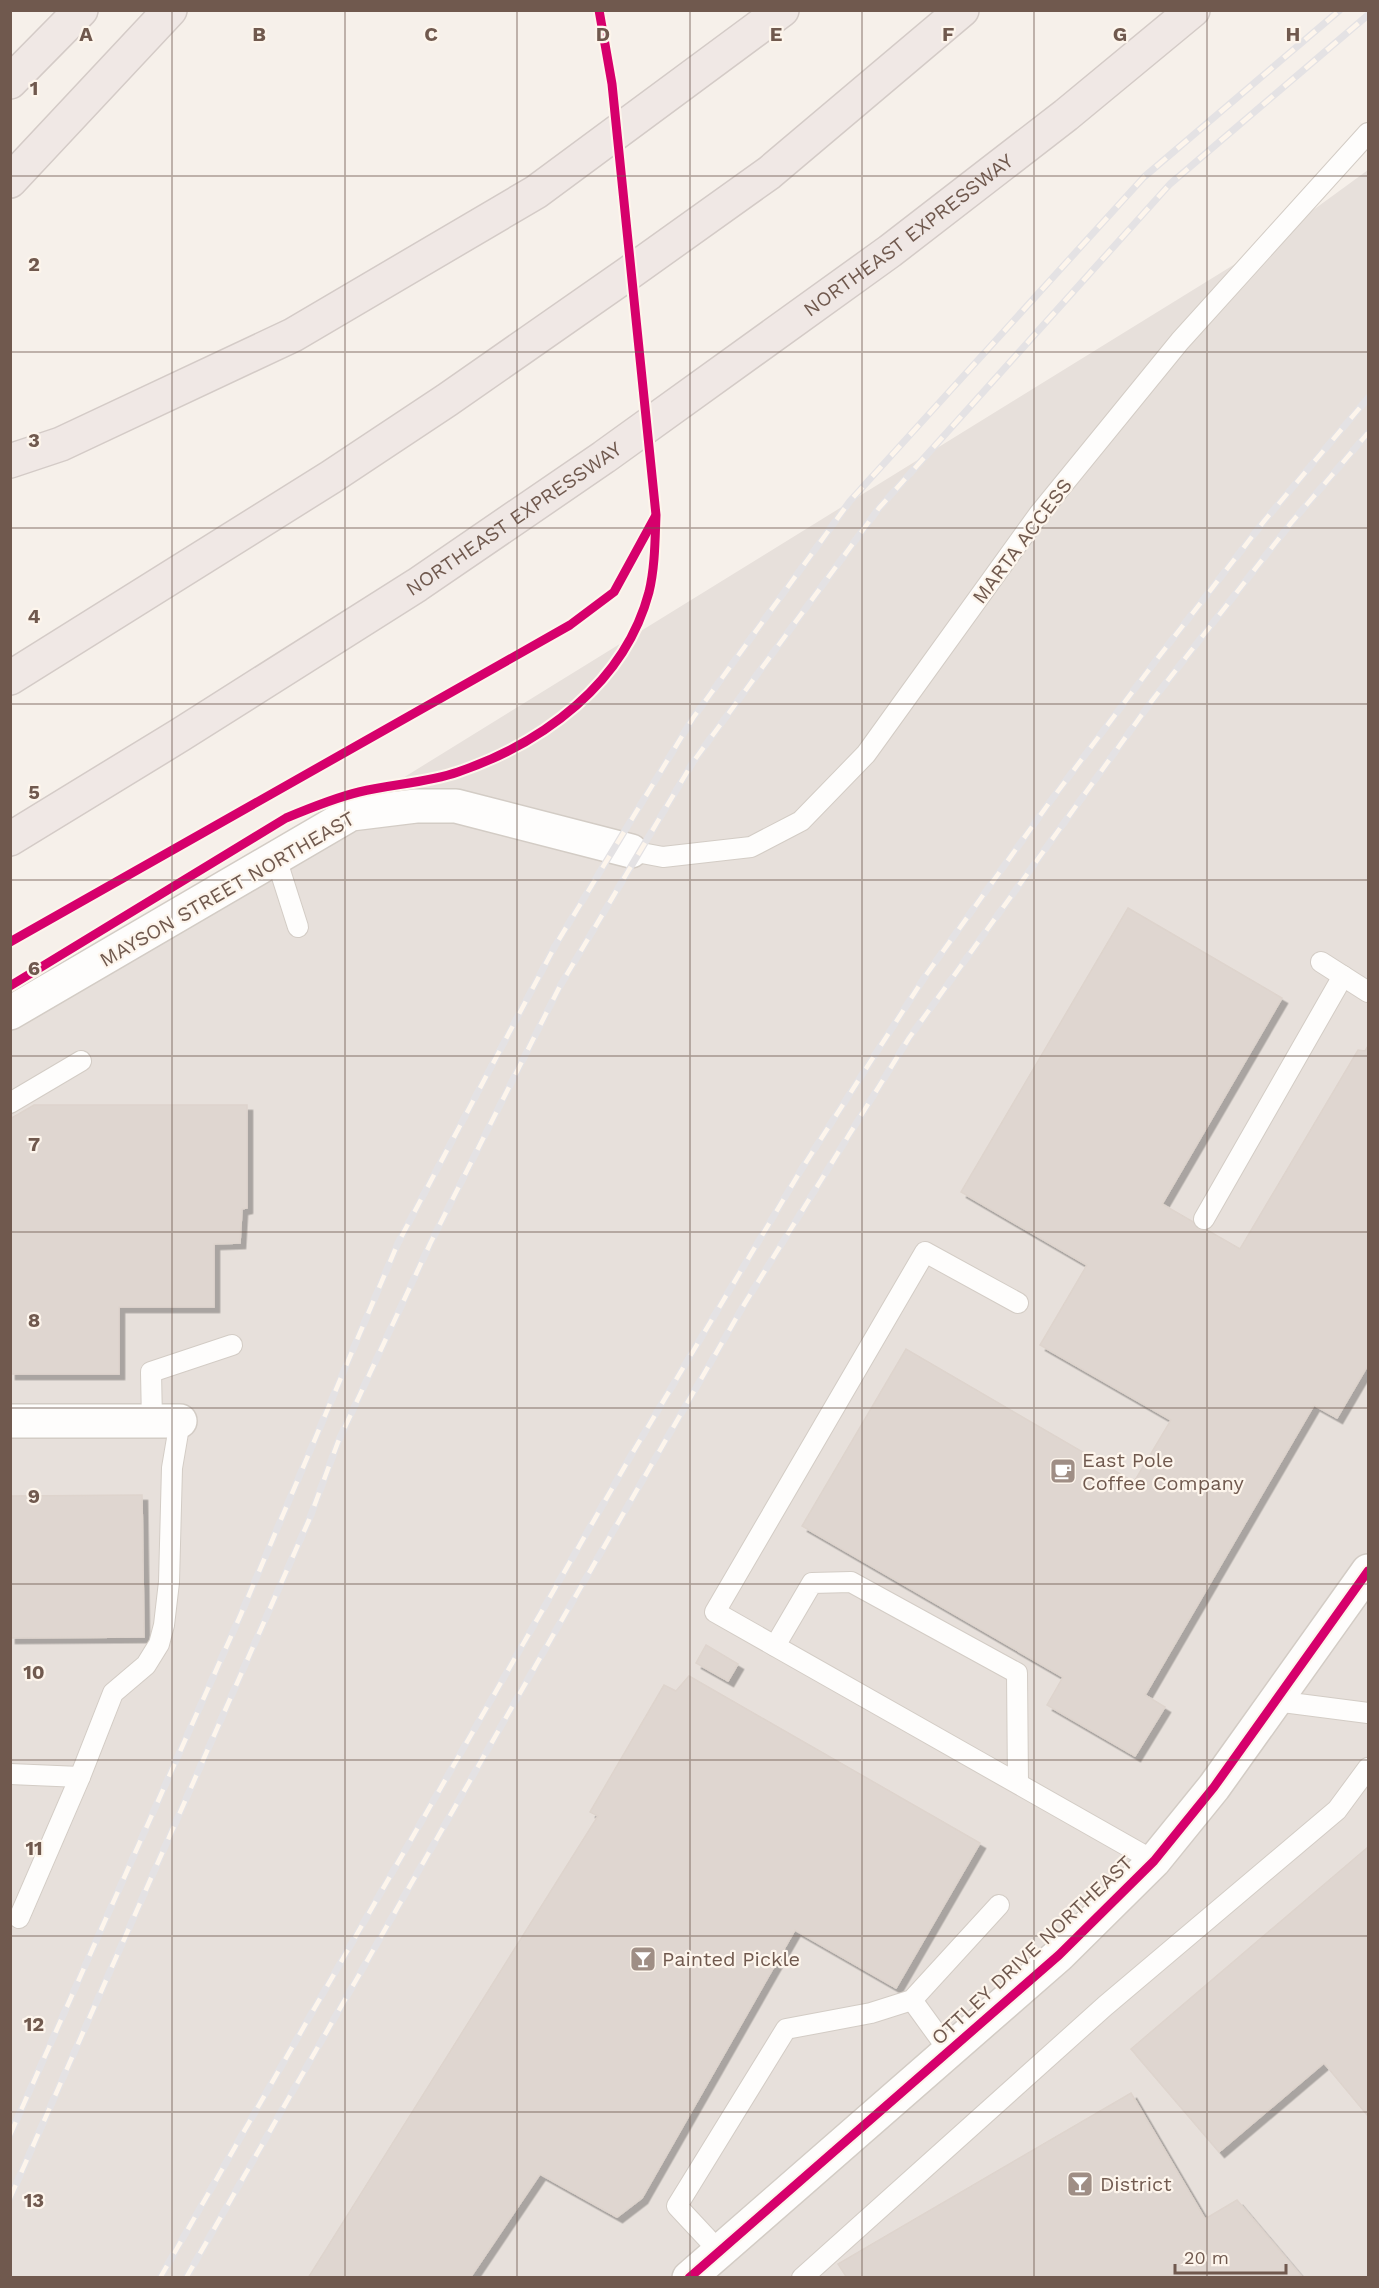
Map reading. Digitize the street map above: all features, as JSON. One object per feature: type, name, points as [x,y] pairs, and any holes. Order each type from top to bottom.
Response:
[{"type":"highway","points":[[10,82],[81,10]]},
{"type":"highway","points":[[10,181],[170,10]]},
{"type":"highway","points":[[10,461],[61,444],[292,334],[536,192],[782,10]]},
{"type":"highway","points":[[10,678],[331,477],[447,400],[610,286],[769,173],[962,10]]},
{"type":"highway","name":"NORTHEAST EXPRESSWAY","points":[[10,840],[417,585],[604,456],[890,250],[1066,115],[1193,10]]},
{"type":"street","name":"MAYSON STREET NORTHEAST","points":[[10,1014],[351,814],[416,806],[456,806],[631,851]]},
{"type":"street","points":[[10,1421],[166,1421]]},
{"type":"street","name":"OTTLEY DRIVE NORTHEAST","points":[[688,2277],[1059,1955],[1154,1861],[1214,1787],[1368,1571]]},
{"type":"lane","name":"MARTA ACCESS","points":[[631,851],[663,857],[751,847],[801,821],[866,754],[1039,514],[1180,341],[1368,134]]},
{"type":"lane","points":[[276,858],[298,927]]},
{"type":"lane","points":[[1321,962],[1368,992]]},
{"type":"lane","points":[[1204,1219],[1343,976]]},
{"type":"lane","points":[[10,1103],[81,1061]]},
{"type":"lane","points":[[1018,1303],[925,1252],[715,1612],[1154,1861]]},
{"type":"lane","points":[[19,1918],[80,1777],[113,1693],[146,1665],[159,1644],[164,1625],[169,1582],[172,1468],[166,1421],[151,1372],[232,1345]]},
{"type":"lane","points":[[775,1646],[812,1583],[851,1582],[1017,1673],[1018,1783]]},
{"type":"lane","points":[[1275,1701],[1368,1713]]},
{"type":"lane","points":[[802,2277],[1105,2006],[1337,1810],[1368,1768]]},
{"type":"lane","points":[[10,1774],[80,1777]]},
{"type":"lane","points":[[719,2251],[677,2206],[786,2029],[871,2013],[912,2000],[999,1905]]},
{"type":"lane","points":[[912,2000],[949,2051]]},
{"type":"path","points":[[655,503],[655,542]]},
{"type":"path","points":[[10,942],[570,624],[614,592],[656,515]]},
{"type":"shaded area","points":[[1368,170],[1368,2277],[11,2278],[11,1020],[1261,248]]},
{"type":"building","points":[[1128,908],[1282,998],[1162,1204],[1240,1249],[1358,1050],[1365,1051],[1368,1046],[1368,1365],[1337,1418],[1314,1405],[1145,1695],[1165,1707],[1135,1756],[1047,1705],[1063,1677],[802,1526],[906,1349],[1134,1482],[1171,1420],[1040,1345],[1087,1265],[961,1192]]},
{"type":"building","points":[[34,1105],[247,1105],[247,1208],[242,1209],[240,1243],[214,1244],[214,1307],[119,1307],[119,1374],[10,1374],[10,1119]]},
{"type":"building","points":[[142,1495],[144,1637],[10,1638],[10,1496]]},
{"type":"building","points":[[706,1645],[738,1664],[728,1681],[696,1663]]},
{"type":"building","name":"Painted Pickle","points":[[689,1676],[980,1843],[896,1988],[795,1930],[642,2198],[617,2217],[540,2174],[470,2278],[308,2278],[598,1816],[590,1812],[664,1685],[676,1691]]},
{"type":"building","points":[[1368,1847],[1368,2116],[1324,2063],[1219,2152],[1131,2049]]},
{"type":"building","name":"District","points":[[1131,2093],[1205,2219],[1237,2200],[1303,2278],[847,2278],[838,2264]]},
{"type":"railway","points":[[10,2135],[241,1614],[398,1243],[555,946],[693,718],[850,501],[1144,177],[1340,10]]},
{"type":"railway","points":[[10,2198],[309,1520],[338,1442],[430,1244],[560,986],[693,762],[879,508],[1170,184],[1368,15]]},
{"type":"railway","points":[[160,2278],[633,1452],[801,1170],[926,975],[1049,803],[1157,659],[1265,520],[1368,398]]},
{"type":"railway","points":[[186,2278],[745,1303],[909,1038],[1151,702],[1291,523],[1368,433]]},
{"type":"cycle path","points":[[10,986],[286,818],[350,794],[434,779],[458,772],[490,760],[520,744],[549,726],[576,705],[600,681],[621,654],[637,625],[649,592],[654,563],[656,515],[612,84],[599,10]]},
{"type":"cycle path","points":[[10,942],[570,625],[614,592],[655,517]]},
{"type":"cycle path","points":[[689,2278],[1059,1955],[1154,1861],[1214,1787],[1368,1571]]},
{"type":"place","name":"East Pole Coffee Company","points":[[1063,1471]]},
{"type":"place","name":"Painted Pickle","points":[[643,1959]]},
{"type":"place","name":"District","points":[[1080,2184]]}]
